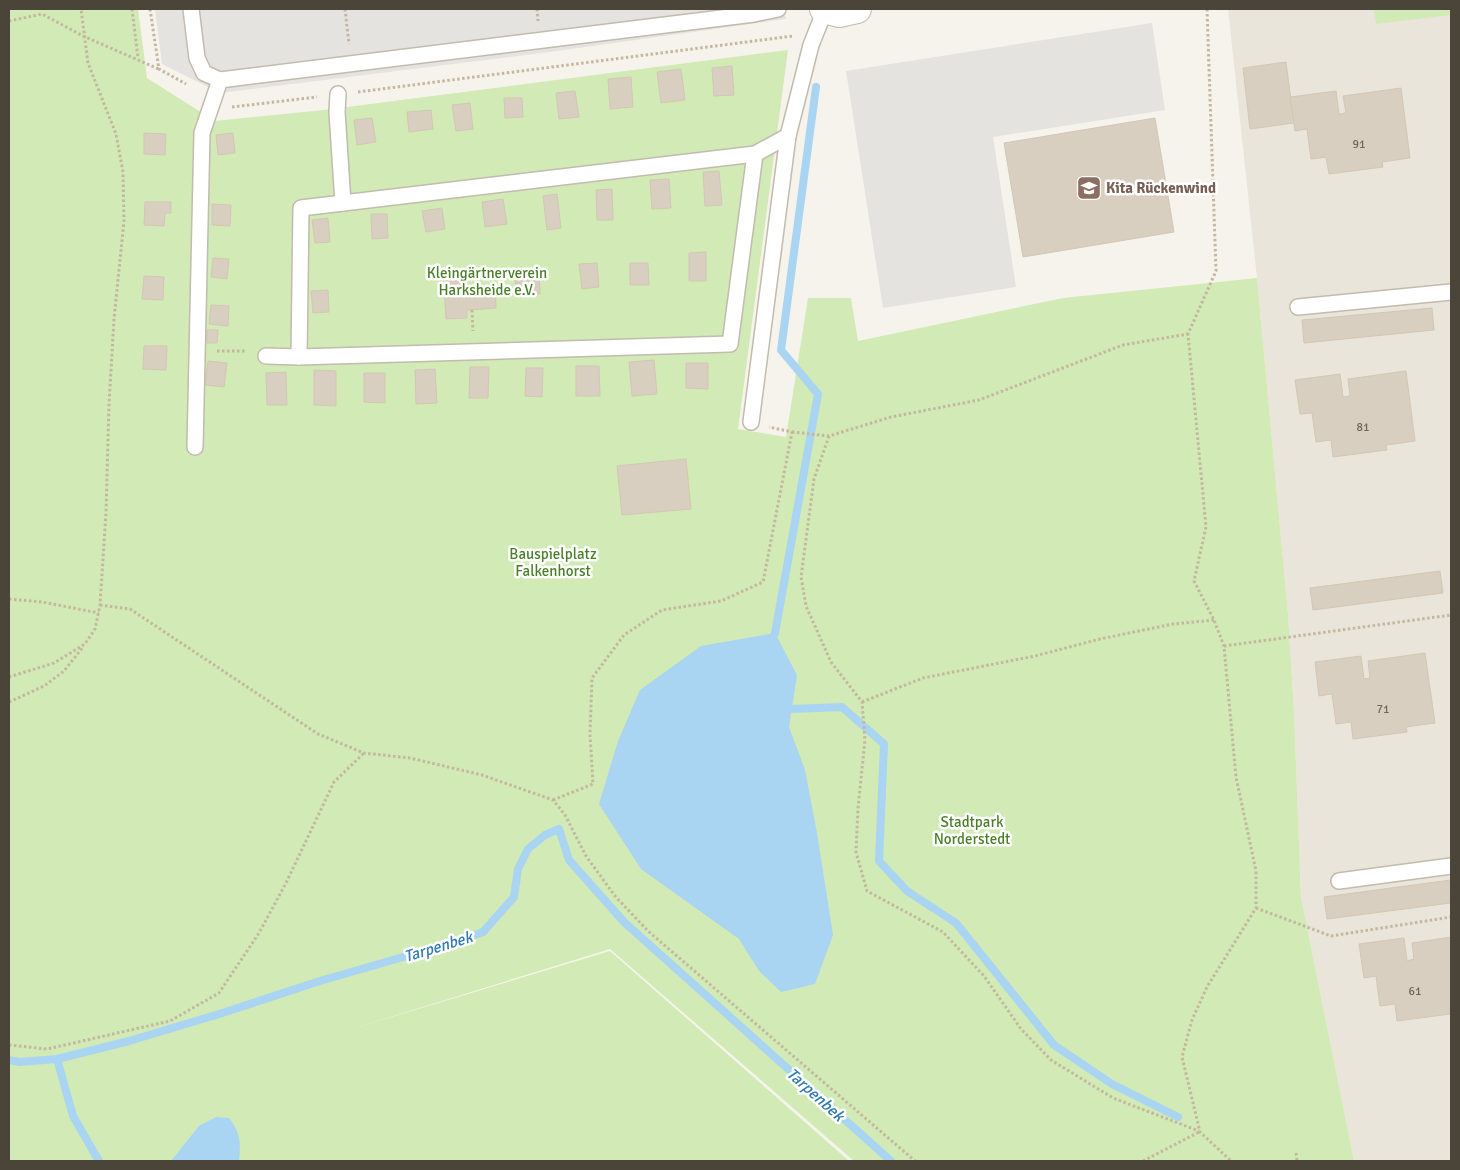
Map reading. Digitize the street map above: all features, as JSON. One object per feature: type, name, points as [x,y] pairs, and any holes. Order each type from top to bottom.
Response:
[{"type":"street","points":[[825,9],[839,13],[857,9]]},
{"type":"lane","points":[[191,9],[197,58],[204,73],[220,80],[754,14],[778,9]]},
{"type":"lane","points":[[751,422],[788,136],[811,45],[825,9]]},
{"type":"lane","points":[[195,446],[202,132],[220,80]]},
{"type":"lane","points":[[338,94],[337,112],[343,203]]},
{"type":"lane","points":[[299,357],[301,208],[755,154],[788,136]]},
{"type":"lane","points":[[266,356],[299,357],[730,344],[755,154]]},
{"type":"lane","points":[[1298,307],[1451,292]]},
{"type":"lane","points":[[1339,881],[1451,866]]},
{"type":"path","points":[[9,702],[44,686],[64,671],[95,629],[100,605],[114,319],[124,221],[124,172],[116,134],[88,62],[81,9]]},
{"type":"path","points":[[132,9],[138,59]]},
{"type":"path","points":[[1200,1132],[1182,1057],[1192,1020],[1207,987],[1256,908],[1256,871],[1236,777],[1224,646],[1214,620],[1194,581],[1206,527],[1188,334],[1216,271],[1207,9]]},
{"type":"path","points":[[9,21],[42,14],[85,37],[159,69]]},
{"type":"path","points":[[774,428],[828,436],[891,417],[979,400],[1123,345],[1188,334]]},
{"type":"path","points":[[197,350],[259,351],[266,356]]},
{"type":"path","points":[[553,800],[593,784],[590,734],[592,678],[624,635],[662,610],[721,601],[763,582],[792,432]]},
{"type":"path","points":[[828,436],[814,480],[801,577],[806,606],[831,662],[862,702],[865,740],[858,808],[856,852],[867,891],[943,932],[984,976],[1020,1029],[1051,1060],[1113,1098],[1200,1132],[1231,1161]]},
{"type":"path","points":[[9,599],[42,602],[99,614]]},
{"type":"path","points":[[100,605],[130,609],[318,734],[364,753],[410,758],[482,775],[553,800],[565,815],[586,856],[615,896],[648,930],[915,1161]]},
{"type":"path","points":[[1224,646],[1451,615]]},
{"type":"path","points":[[862,702],[924,678],[1035,656],[1100,639],[1173,624],[1214,620]]},
{"type":"path","points":[[9,677],[54,663],[85,644]]},
{"type":"path","points":[[9,1045],[47,1049],[170,1021],[219,993],[259,933],[286,883],[334,782],[364,753]]},
{"type":"path","points":[[1256,908],[1331,936],[1451,917]]},
{"type":"path","points":[[1143,1161],[1200,1132]]},
{"type":"path","points":[[1296,1153],[1297,1161]]},
{"type":"shaded area","points":[[155,9],[784,9],[786,19],[550,52],[220,93],[162,64]]},
{"type":"shaded area","points":[[1228,9],[1451,9],[1451,1161],[1354,1161],[1301,897],[1294,711],[1288,614],[1257,278]]},
{"type":"shaded area","points":[[1152,23],[1165,110],[993,137],[1016,287],[883,308],[846,71]]},
{"type":"green space","name":"Stadtpark Norderstedt","points":[[9,9],[138,9],[147,78],[215,121],[324,110],[788,50],[738,429],[786,437],[808,298],[851,298],[858,341],[1063,298],[1257,278],[1288,614],[1294,711],[1301,897],[1354,1161],[854,1161],[610,949],[342,1032],[610,951],[849,1161],[9,1161]]},
{"type":"green space","points":[[1374,9],[1451,9],[1451,15],[1376,24]]},
{"type":"water","points":[[775,633],[797,675],[789,727],[805,770],[833,935],[815,984],[781,992],[759,971],[739,939],[641,869],[599,804],[618,741],[640,690],[701,646]]},
{"type":"water","points":[[216,1117],[229,1118],[238,1133],[240,1143],[239,1161],[171,1161],[199,1126]]},
{"type":"building","points":[[1286,62],[1294,123],[1250,129],[1243,68]]},
{"type":"building","points":[[732,66],[734,95],[714,96],[712,68]]},
{"type":"building","points":[[681,69],[685,100],[661,103],[657,72]]},
{"type":"building","points":[[631,77],[633,107],[610,109],[608,79]]},
{"type":"building","points":[[1401,88],[1410,158],[1382,162],[1383,167],[1329,174],[1326,157],[1311,159],[1307,129],[1295,131],[1290,97],[1336,91],[1339,114],[1346,113],[1343,96]]},
{"type":"building","points":[[575,91],[579,117],[559,119],[556,93]]},
{"type":"building","points":[[504,98],[522,98],[523,117],[505,118]]},
{"type":"building","points":[[470,103],[473,129],[456,131],[452,105]]},
{"type":"building","points":[[431,110],[433,129],[409,132],[407,112]]},
{"type":"building","points":[[372,118],[376,142],[357,145],[354,120]]},
{"type":"building","name":"Kita Rückenwind","points":[[1155,118],[1174,232],[1023,257],[1004,143]]},
{"type":"building","points":[[144,133],[166,134],[165,155],[144,154]]},
{"type":"building","points":[[233,133],[235,153],[218,155],[216,135]]},
{"type":"building","points":[[719,171],[722,205],[705,206],[703,172]]},
{"type":"building","points":[[669,179],[671,208],[652,209],[650,180]]},
{"type":"building","points":[[612,189],[613,220],[597,220],[596,190]]},
{"type":"building","points":[[557,194],[561,228],[547,230],[543,196]]},
{"type":"building","points":[[503,199],[507,224],[485,227],[482,202]]},
{"type":"building","points":[[145,202],[171,202],[171,213],[165,213],[164,226],[144,225]]},
{"type":"building","points":[[212,204],[231,205],[230,226],[212,225]]},
{"type":"building","points":[[442,208],[445,229],[426,232],[422,211]]},
{"type":"building","points":[[371,214],[387,214],[388,238],[372,239]]},
{"type":"building","points":[[328,218],[330,242],[315,243],[312,220]]},
{"type":"building","points":[[706,252],[706,281],[689,281],[689,253]]},
{"type":"building","points":[[213,258],[229,259],[227,279],[211,277]]},
{"type":"building","points":[[597,263],[599,287],[582,289],[579,264]]},
{"type":"building","points":[[630,263],[648,263],[649,285],[630,285]]},
{"type":"building","points":[[466,273],[467,287],[495,286],[496,308],[467,310],[467,318],[446,319],[443,274]]},
{"type":"building","points":[[515,273],[539,273],[540,294],[516,294]]},
{"type":"building","points":[[144,276],[164,277],[163,300],[142,299]]},
{"type":"building","points":[[328,290],[329,312],[313,313],[311,291]]},
{"type":"building","points":[[211,305],[229,306],[228,326],[209,324]]},
{"type":"building","points":[[1432,308],[1434,330],[1304,343],[1302,320]]},
{"type":"building","points":[[207,330],[218,330],[217,343],[207,343]]},
{"type":"building","points":[[144,346],[167,346],[166,370],[143,369]]},
{"type":"building","points":[[654,360],[657,394],[632,396],[629,362]]},
{"type":"building","points":[[208,361],[227,363],[224,387],[205,385]]},
{"type":"building","points":[[686,363],[708,363],[708,389],[686,388]]},
{"type":"building","points":[[576,366],[599,366],[600,396],[576,396]]},
{"type":"building","points":[[470,367],[489,367],[488,398],[469,398]]},
{"type":"building","points":[[526,368],[543,368],[542,397],[525,396]]},
{"type":"building","points":[[435,369],[437,403],[416,404],[415,370]]},
{"type":"building","points":[[314,370],[336,371],[336,406],[314,405]]},
{"type":"building","points":[[1406,371],[1415,441],[1386,445],[1387,450],[1333,457],[1331,440],[1316,442],[1312,413],[1300,414],[1295,380],[1340,374],[1343,397],[1350,396],[1348,379]]},
{"type":"building","points":[[286,372],[287,405],[267,405],[266,373]]},
{"type":"building","points":[[364,373],[385,373],[385,403],[364,402]]},
{"type":"building","points":[[686,459],[691,509],[622,515],[617,466]]},
{"type":"building","points":[[1440,571],[1443,593],[1313,610],[1310,588]]},
{"type":"building","points":[[1425,653],[1435,723],[1406,727],[1407,732],[1353,739],[1351,722],[1336,724],[1332,694],[1319,696],[1315,662],[1361,656],[1364,679],[1370,678],[1368,661]]},
{"type":"building","points":[[1451,880],[1451,903],[1327,919],[1324,897]]},
{"type":"building","points":[[1451,937],[1451,1014],[1397,1021],[1395,1004],[1380,1006],[1376,976],[1364,978],[1359,944],[1404,938],[1407,961],[1414,959],[1412,943]]},
{"type":"waterway","points":[[775,633],[818,394],[781,350],[816,87]]},
{"type":"waterway","points":[[791,709],[842,707],[884,744],[879,861],[907,891],[956,923],[1054,1045],[1112,1084],[1178,1117]]},
{"type":"waterway","name":"Tarpenbek","points":[[9,1060],[20,1062],[57,1059],[129,1041],[483,932],[514,897],[518,869],[528,849],[545,835],[559,829],[569,860],[624,922],[891,1161]]},
{"type":"waterway","points":[[57,1059],[73,1116],[99,1161]]},
{"type":"place","name":"Kita Rückenwind","points":[[1089,188]]},
{"type":"park label","name":"Kleingärtnerverein Harksheide e.V.","points":[[487,282]]},
{"type":"park label","name":"Bauspielplatz Falkenhorst","points":[[553,562]]}]
